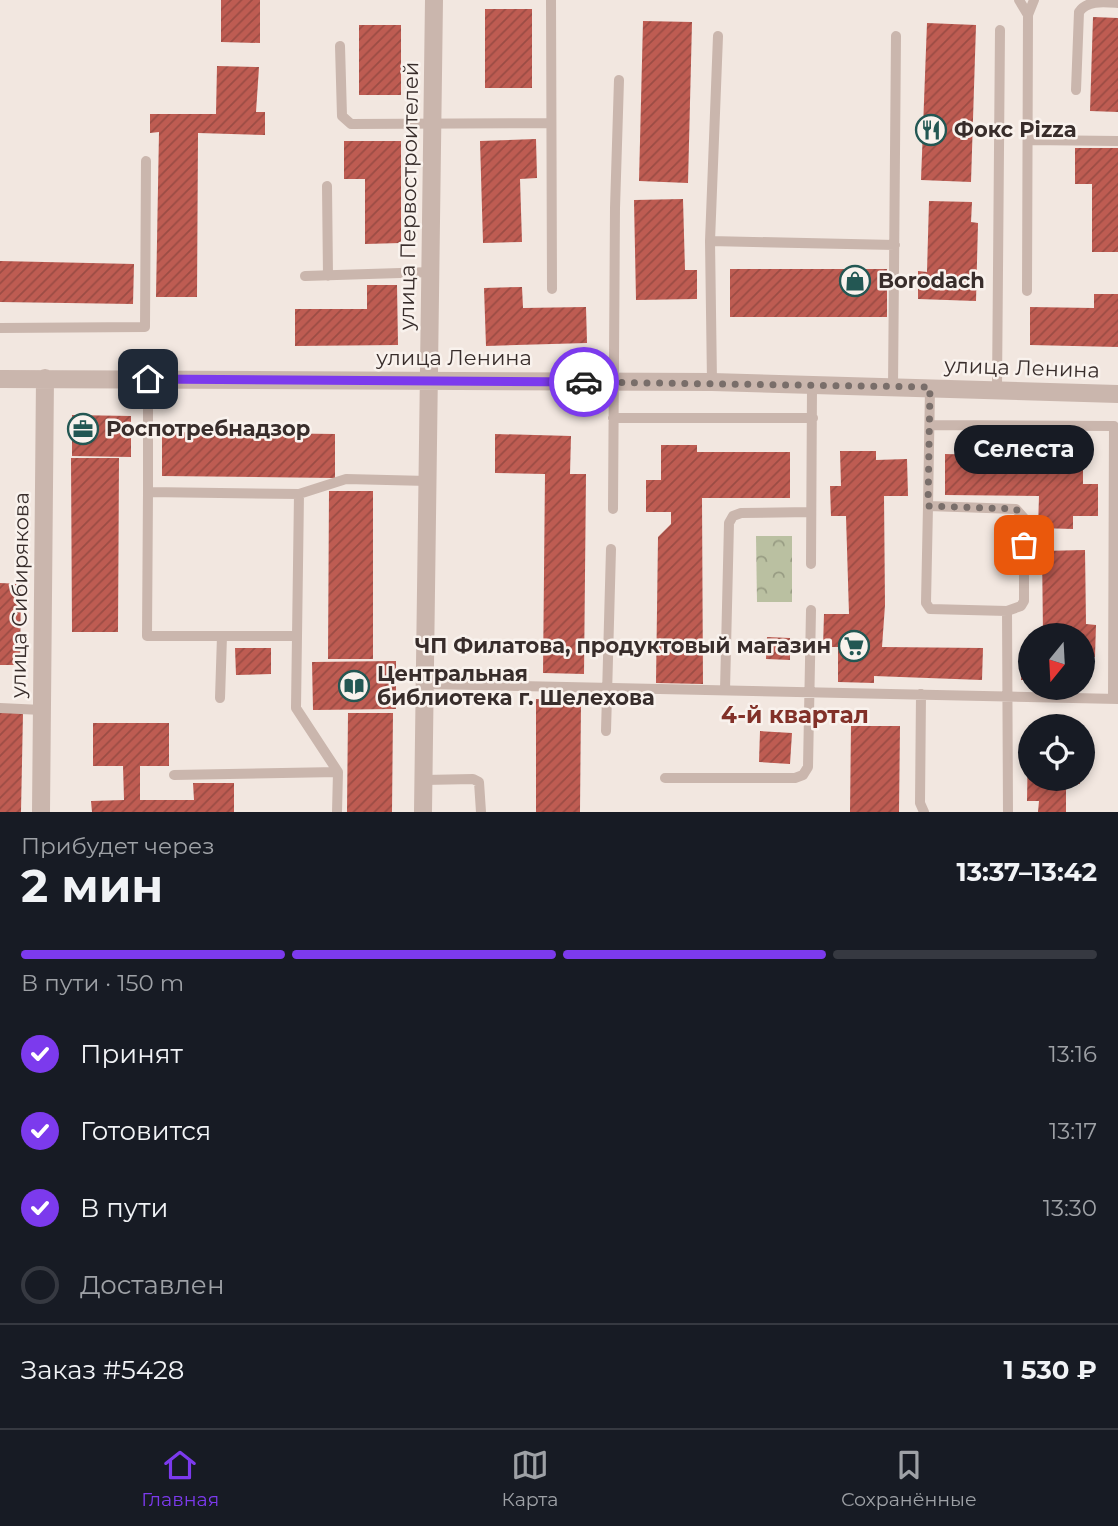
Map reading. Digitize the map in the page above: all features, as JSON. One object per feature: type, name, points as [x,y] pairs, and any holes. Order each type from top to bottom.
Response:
[{"type":"street","name":"улица Первостроителей","points":[[423,812],[434,0]]},
{"type":"street","name":"улица Сибирякова","points":[[41,812],[45,378]]},
{"type":"street","name":"улица Ленина","points":[[0,379],[712,382],[1118,394]]},
{"type":"lane","points":[[551,0],[552,289]]},
{"type":"lane","points":[[1019,0],[1028,15]]},
{"type":"lane","points":[[1027,291],[1028,15],[1034,0]]},
{"type":"lane","points":[[1076,90],[1079,12],[1083,5],[1091,2],[1118,3]]},
{"type":"lane","points":[[998,389],[1000,30]]},
{"type":"lane","points":[[712,382],[710,241],[718,36]]},
{"type":"lane","points":[[893,388],[896,36]]},
{"type":"lane","points":[[340,46],[345,121],[351,124],[550,123]]},
{"type":"lane","points":[[613,509],[619,80]]},
{"type":"lane","points":[[1028,140],[1118,141]]},
{"type":"lane","points":[[0,328],[145,327],[146,161]]},
{"type":"lane","points":[[327,186],[328,276]]},
{"type":"lane","points":[[710,241],[895,245]]},
{"type":"lane","points":[[305,276],[432,272]]},
{"type":"lane","points":[[148,379],[147,636],[297,636]]},
{"type":"lane","points":[[811,564],[812,387]]},
{"type":"lane","points":[[928,506],[1021,512],[1024,601],[1021,606],[1007,611],[930,609],[926,603],[930,387]]},
{"type":"lane","points":[[613,418],[813,418]]},
{"type":"lane","points":[[425,684],[1115,699],[1114,426],[930,425]]},
{"type":"lane","points":[[148,492],[299,494],[346,480],[428,481]]},
{"type":"lane","points":[[299,494],[296,708],[338,772],[337,812]]},
{"type":"lane","points":[[725,690],[729,523],[733,516],[741,513],[811,512]]},
{"type":"lane","points":[[606,731],[611,549]]},
{"type":"lane","points":[[665,778],[795,778],[803,775],[808,767],[811,610]]},
{"type":"lane","points":[[1007,611],[1008,812]]},
{"type":"lane","points":[[220,698],[222,636]]},
{"type":"lane","points":[[921,694],[920,803],[924,812]]},
{"type":"lane","points":[[0,709],[42,710]]},
{"type":"lane","points":[[174,775],[338,772]]},
{"type":"lane","points":[[424,780],[472,779],[479,782],[481,812]]},
{"type":"green space","points":[[756,536],[792,536],[792,602],[757,602]]},
{"type":"building","points":[[221,0],[260,0],[260,43],[221,42]]},
{"type":"building","points":[[485,9],[532,9],[532,88],[485,88]]},
{"type":"building","points":[[1093,17],[1118,18],[1118,112],[1090,111]]},
{"type":"building","points":[[643,21],[692,22],[688,183],[639,181]]},
{"type":"building","points":[[927,23],[976,25],[971,182],[921,180]]},
{"type":"building","points":[[359,25],[401,25],[401,95],[359,95]]},
{"type":"building","points":[[217,66],[259,67],[256,112],[265,112],[265,135],[198,133],[197,297],[156,297],[159,132],[150,133],[150,114],[216,114]]},
{"type":"building","points":[[536,139],[537,178],[520,179],[522,242],[483,243],[480,141]]},
{"type":"building","points":[[344,141],[401,141],[401,243],[365,244],[365,179],[344,179]]},
{"type":"building","points":[[1075,148],[1118,148],[1118,252],[1092,252],[1092,184],[1075,184]]},
{"type":"building","points":[[683,199],[685,270],[697,270],[697,299],[636,300],[634,200]]},
{"type":"building","points":[[929,201],[972,202],[971,222],[978,223],[976,301],[918,299],[918,271],[927,272]]},
{"type":"building","points":[[0,261],[134,264],[133,304],[0,302]]},
{"type":"building","points":[[730,269],[887,269],[887,317],[730,317]]},
{"type":"building","points":[[367,285],[397,285],[398,345],[295,346],[295,309],[367,309]]},
{"type":"building","points":[[522,287],[523,308],[586,307],[587,343],[486,346],[484,288]]},
{"type":"building","points":[[1094,294],[1118,294],[1118,347],[1030,345],[1030,307],[1094,308]]},
{"type":"building","points":[[72,415],[131,416],[131,457],[72,456]]},
{"type":"building","points":[[162,432],[335,434],[335,478],[162,476]]},
{"type":"building","points":[[495,434],[571,436],[570,474],[586,474],[584,674],[543,673],[545,474],[495,473]]},
{"type":"building","points":[[661,445],[697,445],[697,452],[790,452],[790,498],[702,498],[703,684],[656,683],[658,537],[671,524],[671,512],[646,512],[646,480],[661,480]]},
{"type":"building","points":[[1051,449],[1083,450],[1083,484],[1098,484],[1098,516],[1073,516],[1073,529],[1038,528],[1039,496],[945,495],[945,454],[1051,457]]},
{"type":"building","points":[[840,451],[876,451],[876,460],[907,459],[908,496],[884,496],[885,605],[882,647],[983,648],[982,680],[874,676],[874,683],[838,682],[838,647],[823,647],[824,614],[849,614],[846,516],[831,516],[830,486],[841,486]]},
{"type":"building","points":[[71,458],[119,458],[118,632],[72,632]]},
{"type":"building","points":[[329,491],[373,491],[373,659],[328,659]]},
{"type":"building","points":[[1085,550],[1086,623],[1043,623],[1042,551]]},
{"type":"building","points":[[0,583],[21,584],[20,665],[0,665]]},
{"type":"building","points":[[767,637],[790,638],[790,660],[766,659]]},
{"type":"building","points":[[235,648],[271,648],[271,674],[236,675]]},
{"type":"building","name":"Центральная библиотека г. Шелехова","points":[[396,661],[396,709],[313,710],[312,662]]},
{"type":"building","points":[[536,699],[581,700],[580,812],[536,812]]},
{"type":"building","points":[[0,713],[23,713],[21,812],[0,812]]},
{"type":"building","points":[[348,713],[393,713],[392,812],[347,812]]},
{"type":"building","points":[[93,723],[169,723],[169,766],[140,766],[140,800],[194,800],[193,783],[234,783],[234,812],[92,812],[91,801],[124,800],[123,766],[93,766]]},
{"type":"building","points":[[851,726],[900,726],[899,812],[850,812]]},
{"type":"building","points":[[760,731],[792,733],[790,764],[759,762]]},
{"type":"building","points":[[1027,791],[1066,791],[1066,812],[1038,812],[1039,801],[1027,801]]},
{"type":"way so far","points":[[584,382],[930,387],[928,506],[1016,509],[1024,518],[1024,545]]},
{"type":"place","name":"Фокс Pizza","points":[[931,130]]},
{"type":"place","name":"Borodach","points":[[855,281]]},
{"type":"place","name":"Роспотребнадзор","points":[[83,429]]},
{"type":"place","name":"Селеста","points":[[1024,545]]},
{"type":"place","name":"ЧП Филатова, продуктовый магазин","points":[[854,646]]},
{"type":"place","name":"Центральная библиотека г. Шелехова","points":[[354,686]]},
{"type":"district","name":"4-й квартал","points":[[795,715]]},
{"type":"route","points":[[148,379],[584,382]]}]
